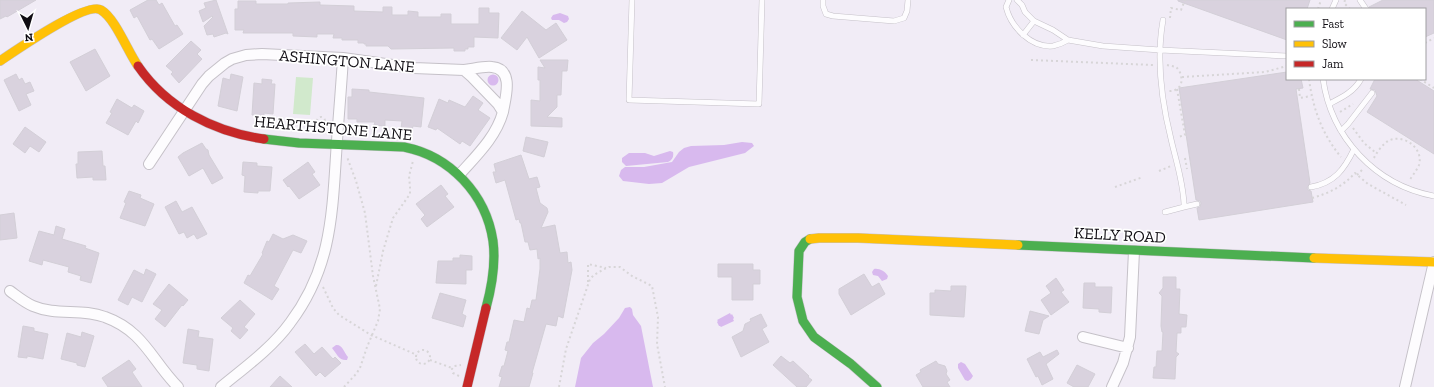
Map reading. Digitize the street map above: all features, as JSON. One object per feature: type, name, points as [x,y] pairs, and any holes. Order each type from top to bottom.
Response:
[{"type":"street","name":"HEARTHSTONE LANE","points":[[0,61],[74,16],[90,9],[99,9],[108,16],[141,71],[151,84],[184,110],[212,125],[255,138],[282,141],[402,147],[416,150],[442,162],[460,174],[479,198],[486,214],[493,239],[494,258],[490,291],[467,387]]},
{"type":"street","name":"ASHINGTON LANE","points":[[149,164],[184,110],[209,76],[217,68],[232,59],[246,55],[258,54],[343,58],[414,68],[464,70],[490,67],[503,72],[507,80],[503,112]]},
{"type":"street","points":[[220,387],[278,338],[290,324],[315,280],[329,234],[343,58]]},
{"type":"street","points":[[460,174],[488,141],[499,125],[503,112],[498,104],[464,70]]},
{"type":"street","name":"KELLY ROAD","points":[[877,387],[851,364],[814,337],[802,320],[797,297],[799,251],[805,242],[811,239],[858,238],[1134,251],[1434,262]]},
{"type":"street","points":[[1112,387],[1128,348],[1132,322],[1134,251]]},
{"type":"street","points":[[1405,387],[1434,262]]},
{"type":"street","points":[[10,291],[36,307],[55,311],[98,314],[122,325],[140,339],[178,387]]},
{"type":"street","points":[[1083,337],[1128,348]]},
{"type":"lane","points":[[632,0],[629,100],[759,104],[762,0]]},
{"type":"lane","points":[[823,0],[823,6],[826,14],[833,16],[894,21],[904,18],[907,11],[908,0]]},
{"type":"lane","points":[[1009,0],[1006,7],[1008,15],[1023,35],[1037,43],[1051,46],[1058,45],[1068,40]]},
{"type":"lane","points":[[1017,0],[1022,5],[1025,12],[1034,21],[1053,30],[1068,40],[1103,46],[1167,51],[1286,56]]},
{"type":"lane","points":[[1163,20],[1160,50],[1160,81],[1164,106],[1182,180],[1184,207]]},
{"type":"lane","points":[[1023,35],[1034,21]]},
{"type":"lane","points":[[1323,80],[1329,104],[1341,131],[1354,149],[1368,164],[1383,175],[1405,187],[1434,196]]},
{"type":"lane","points":[[1329,104],[1350,93],[1360,80]]},
{"type":"lane","points":[[1341,131],[1354,118],[1372,93]]},
{"type":"lane","points":[[1311,187],[1322,185],[1332,180],[1346,163],[1354,149]]},
{"type":"lane","points":[[1166,212],[1197,204]]},
{"type":"path","points":[[1169,22],[1171,8],[1181,10],[1185,0]]},
{"type":"path","points":[[1345,0],[1344,3],[1349,8]]},
{"type":"path","points":[[1167,51],[1167,72]]},
{"type":"path","points":[[1031,60],[1160,65]]},
{"type":"path","points":[[1166,65],[1179,69],[1182,77],[1177,89],[1185,135],[1178,137],[1180,144]]},
{"type":"path","points":[[1182,77],[1265,72],[1286,66]]},
{"type":"path","points":[[1309,80],[1315,112],[1323,130],[1335,150],[1355,173],[1368,184],[1406,205]]},
{"type":"path","points":[[1422,80],[1434,88]]},
{"type":"path","points":[[1168,84],[1169,91],[1177,89]]},
{"type":"path","points":[[1299,89],[1300,98],[1312,96]]},
{"type":"path","points":[[320,126],[325,123],[325,120],[320,117],[317,120],[318,123],[320,126],[337,144],[349,161],[364,209],[380,309],[379,316],[360,368],[344,387]]},
{"type":"path","points":[[1368,164],[1389,141],[1395,139],[1410,141],[1419,157],[1418,165],[1405,187]]},
{"type":"path","points":[[376,288],[383,251],[393,218],[410,194],[409,176],[416,150]]},
{"type":"path","points":[[1184,156],[1188,176]]},
{"type":"path","points":[[1312,198],[1328,194],[1337,189],[1355,173]]},
{"type":"path","points":[[1116,187],[1143,176]]},
{"type":"path","points":[[588,283],[588,264],[606,268],[620,267],[632,276],[641,279],[652,286],[658,317],[657,344],[665,387]]},
{"type":"path","points":[[559,387],[566,349],[588,283],[594,275],[606,268]]},
{"type":"path","points":[[315,280],[323,287],[336,313],[371,335],[417,355]]},
{"type":"path","points":[[417,355],[420,351],[426,351],[429,354],[430,360]]},
{"type":"path","points":[[417,355],[417,360],[421,364],[430,360]]},
{"type":"path","points":[[430,360],[452,368]]},
{"type":"green space","points":[[296,77],[313,78],[310,115],[293,114]]},
{"type":"shaded area","points":[[560,13],[568,16],[569,19],[567,22],[564,23],[559,20],[552,20],[551,18],[553,15]]},
{"type":"shaded area","points":[[493,74],[497,76],[499,80],[497,84],[493,86],[489,84],[487,80],[489,76]]},
{"type":"shaded area","points":[[742,142],[752,143],[754,146],[745,153],[689,167],[662,183],[649,184],[623,181],[619,176],[621,170],[625,167],[644,167],[672,162],[679,152],[684,148],[691,146],[724,145]]},
{"type":"shaded area","points":[[670,151],[673,152],[673,155],[672,159],[668,162],[626,166],[622,162],[622,158],[629,153],[645,153],[654,156]]},
{"type":"shaded area","points":[[874,269],[884,271],[888,276],[887,279],[882,281],[878,276],[873,275],[872,272]]},
{"type":"shaded area","points":[[630,307],[633,315],[641,326],[653,387],[575,387],[581,358],[593,343],[619,318],[625,308]]},
{"type":"shaded area","points":[[730,313],[734,318],[734,321],[721,327],[719,326],[717,320]]},
{"type":"shaded area","points":[[336,345],[343,349],[348,357],[347,360],[340,358],[337,355],[332,348]]},
{"type":"shaded area","points":[[961,362],[965,364],[973,376],[968,381],[965,380],[958,368],[958,364]]},
{"type":"building","points":[[0,0],[36,0],[7,17],[6,16],[0,19]]},
{"type":"building","points":[[148,0],[156,0],[159,5],[162,3],[175,26],[177,25],[183,34],[159,49],[152,39],[150,40],[137,16],[134,18],[130,10]]},
{"type":"building","points":[[216,0],[228,34],[226,33],[214,37],[213,34],[207,35],[204,26],[213,17],[212,16],[203,22],[199,11],[206,8],[204,3]]},
{"type":"building","points":[[1310,0],[1307,8],[1286,8],[1286,40],[1178,1]]},
{"type":"building","points":[[1383,0],[1434,0],[1434,33],[1426,37],[1426,8],[1369,7]]},
{"type":"building","points":[[238,1],[256,1],[256,4],[320,2],[320,5],[354,6],[354,11],[383,12],[383,7],[392,7],[392,15],[408,15],[408,11],[418,12],[418,17],[441,17],[441,14],[451,14],[451,24],[479,24],[479,8],[489,8],[489,13],[499,13],[498,38],[474,37],[474,47],[468,47],[465,51],[454,51],[454,48],[391,49],[388,46],[366,46],[364,43],[358,43],[358,40],[342,40],[342,38],[333,38],[334,34],[317,34],[317,37],[293,36],[293,33],[243,33],[244,30],[235,30],[235,9],[238,9]]},
{"type":"building","points":[[522,11],[546,30],[556,23],[567,40],[539,58],[527,37],[517,50],[501,38]]},
{"type":"building","points":[[191,41],[201,50],[197,54],[202,59],[179,83],[171,74],[173,72],[166,66]]},
{"type":"building","points":[[95,49],[110,76],[86,91],[70,62]]},
{"type":"building","points":[[540,60],[568,60],[567,71],[562,71],[561,95],[557,95],[557,107],[547,117],[562,118],[562,127],[531,126],[531,100],[540,101],[540,80],[538,80],[538,67],[545,68]]},
{"type":"building","points":[[1286,72],[1286,80],[1301,80],[1303,88],[1296,89],[1310,183],[1307,188],[1311,191],[1313,202],[1199,220],[1197,208],[1200,207],[1201,203],[1200,201],[1196,200],[1179,88]]},
{"type":"building","points":[[16,74],[19,80],[22,78],[25,84],[30,82],[34,91],[26,94],[31,105],[19,111],[4,80]]},
{"type":"building","points":[[231,74],[243,77],[237,111],[218,106],[223,78],[230,80]]},
{"type":"building","points":[[262,79],[272,80],[271,84],[275,84],[273,114],[264,113],[264,116],[252,115],[254,83],[262,84]]},
{"type":"building","points":[[1374,80],[1417,80],[1434,91],[1434,154],[1367,112],[1377,96],[1375,90],[1370,89]]},
{"type":"building","points":[[352,89],[424,98],[421,127],[413,126],[412,130],[401,129],[402,121],[385,120],[385,126],[374,125],[375,122],[357,122],[357,119],[348,119],[348,97],[352,97]]},
{"type":"building","points":[[473,96],[483,103],[478,110],[490,118],[470,146],[462,141],[460,144],[437,128],[436,130],[428,127],[439,99],[448,103],[449,100],[465,107]]},
{"type":"building","points":[[117,99],[132,108],[134,105],[144,111],[138,123],[136,121],[128,135],[106,123],[112,113],[110,112]]},
{"type":"building","points":[[25,127],[46,142],[39,152],[30,146],[25,153],[13,144]]},
{"type":"building","points":[[526,137],[548,142],[544,157],[523,151]]},
{"type":"building","points":[[202,143],[208,150],[209,155],[223,178],[212,184],[203,168],[189,176],[178,157]]},
{"type":"building","points":[[102,151],[106,180],[93,180],[93,177],[77,178],[76,164],[78,164],[78,152]]},
{"type":"building","points":[[521,155],[529,179],[537,177],[540,187],[536,188],[540,203],[547,208],[548,212],[541,228],[555,225],[560,253],[567,252],[568,263],[571,262],[572,270],[563,318],[558,316],[556,326],[546,324],[529,387],[499,387],[502,377],[499,376],[502,366],[504,366],[508,351],[505,350],[507,342],[509,342],[514,320],[524,322],[527,308],[530,309],[532,300],[536,300],[540,269],[540,258],[538,259],[537,249],[530,250],[528,242],[525,242],[521,223],[519,219],[516,220],[505,180],[496,183],[493,172],[496,172],[494,164]]},
{"type":"building","points":[[243,162],[257,163],[257,166],[272,167],[270,191],[258,191],[258,193],[244,192],[245,176],[242,175]]},
{"type":"building","points":[[308,162],[315,172],[312,174],[320,185],[299,199],[283,180]]},
{"type":"building","points":[[441,185],[448,194],[445,196],[454,207],[427,227],[421,219],[425,215],[416,204]]},
{"type":"building","points":[[129,191],[141,195],[140,198],[154,204],[145,226],[120,218],[126,203],[124,202]]},
{"type":"building","points":[[176,201],[182,212],[192,207],[207,234],[197,239],[194,234],[187,238],[184,232],[179,234],[165,207]]},
{"type":"building","points":[[14,213],[17,238],[0,240],[0,215]]},
{"type":"building","points":[[56,226],[65,229],[62,239],[86,246],[85,248],[99,253],[91,283],[80,280],[81,276],[68,272],[69,267],[43,260],[42,265],[29,261],[39,231],[54,235]]},
{"type":"building","points":[[273,234],[283,239],[293,235],[307,241],[301,253],[293,250],[274,286],[279,289],[272,300],[244,283],[263,254],[262,253],[267,241],[269,242]]},
{"type":"building","points":[[460,255],[472,256],[472,270],[466,270],[466,284],[436,283],[438,261],[453,261],[453,258],[460,258]]},
{"type":"building","points":[[718,264],[753,264],[753,270],[760,270],[760,284],[753,284],[753,300],[732,300],[732,277],[718,277]]},
{"type":"building","points":[[146,269],[156,274],[142,302],[132,297],[128,305],[118,300],[134,270],[144,275]]},
{"type":"building","points":[[864,274],[872,287],[879,283],[885,294],[851,315],[839,294],[839,289]]},
{"type":"building","points":[[1163,277],[1176,277],[1176,289],[1180,289],[1179,314],[1187,315],[1186,327],[1181,327],[1181,333],[1177,333],[1176,352],[1179,354],[1176,357],[1175,379],[1153,378],[1154,367],[1156,367],[1157,351],[1162,351],[1162,296],[1159,293],[1163,288]]},
{"type":"building","points":[[1056,278],[1064,290],[1061,292],[1069,302],[1051,315],[1041,300],[1051,293],[1046,286]]},
{"type":"building","points":[[1084,283],[1095,283],[1095,287],[1112,287],[1111,313],[1099,312],[1099,309],[1083,308]]},
{"type":"building","points":[[169,284],[188,300],[183,306],[182,305],[165,327],[155,319],[162,310],[153,304]]},
{"type":"building","points":[[951,286],[966,286],[964,317],[930,315],[930,293],[935,293],[935,290],[951,291]]},
{"type":"building","points":[[440,293],[466,300],[462,314],[466,316],[463,327],[432,318]]},
{"type":"building","points":[[240,300],[255,314],[244,327],[248,330],[240,339],[231,331],[233,328],[221,318]]},
{"type":"building","points":[[1030,311],[1049,316],[1043,320],[1039,334],[1025,331]]},
{"type":"building","points":[[761,314],[767,326],[762,329],[769,342],[741,357],[732,337],[743,331],[745,324],[751,321],[750,319]]},
{"type":"building","points":[[23,326],[34,328],[34,331],[48,334],[43,359],[27,356],[27,358],[18,357]]},
{"type":"building","points":[[188,329],[199,331],[198,337],[213,339],[209,371],[197,369],[197,365],[183,363]]},
{"type":"building","points":[[82,332],[94,336],[85,367],[77,365],[77,363],[61,359],[67,333],[81,337]]},
{"type":"building","points":[[305,344],[314,354],[322,347],[333,359],[335,357],[341,363],[325,377],[320,372],[316,376],[295,352]]},
{"type":"building","points":[[1057,350],[1059,354],[1046,364],[1053,379],[1042,385],[1027,359],[1040,352],[1043,357]]},
{"type":"building","points":[[781,356],[790,363],[793,361],[809,376],[808,377],[812,380],[806,387],[797,387],[773,365]]},
{"type":"building","points":[[129,360],[136,369],[132,372],[142,387],[108,387],[102,378]]},
{"type":"building","points":[[936,361],[938,364],[945,366],[947,371],[946,374],[950,380],[947,382],[950,387],[923,387],[916,375],[921,372],[920,370]]},
{"type":"building","points":[[1077,365],[1095,374],[1088,387],[1074,387],[1067,383]]},
{"type":"building","points":[[280,376],[292,387],[270,387]]},
{"type":"traffic: fast","points":[[264,139],[299,143],[404,147],[421,152],[451,168],[474,193],[483,208],[489,224],[493,241],[494,267],[486,308]]},
{"type":"traffic: fast","points":[[810,239],[805,242],[799,251],[797,297],[803,321],[814,337],[851,364],[877,387]]},
{"type":"traffic: fast","points":[[1018,245],[1314,258]]},
{"type":"traffic: slow","points":[[0,61],[51,28],[81,13],[93,9],[101,10],[111,20],[138,66]]},
{"type":"traffic: slow","points":[[810,239],[858,238],[1018,245]]},
{"type":"traffic: slow","points":[[1314,258],[1434,262]]},
{"type":"traffic: jam","points":[[138,66],[163,94],[177,106],[193,116],[227,131],[264,139]]},
{"type":"traffic: jam","points":[[467,387],[486,308]]}]
